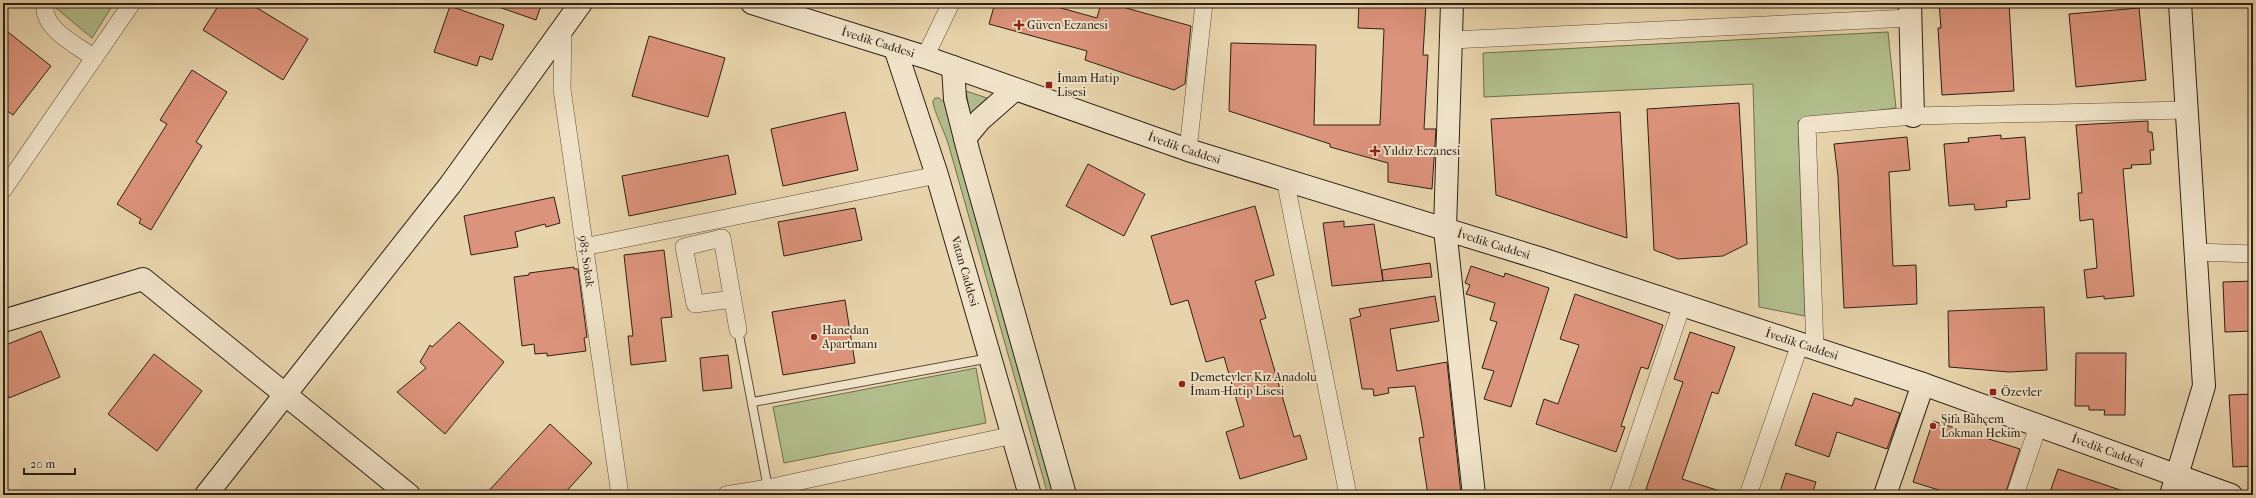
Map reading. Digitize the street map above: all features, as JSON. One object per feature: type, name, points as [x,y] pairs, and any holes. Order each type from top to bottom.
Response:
[{"type":"main road","points":[[206,495],[450,185],[581,3]]},
{"type":"main road","name":"İvedik Caddesi","points":[[752,3],[925,57],[1014,90],[1188,150],[1445,229],[1922,384],[2038,426],[2174,486],[2231,495]]},
{"type":"main road","points":[[1452,3],[1445,229],[1474,495]]},
{"type":"main road","points":[[2174,486],[2204,386],[2180,3]]},
{"type":"main road","points":[[1910,10],[1914,116]]},
{"type":"main road","name":"Vatan Caddesi","points":[[895,48],[937,175],[1030,495]]},
{"type":"main road","points":[[953,67],[955,99],[965,138],[1066,495]]},
{"type":"main road","points":[[965,138],[980,120],[1014,90]]},
{"type":"main road","points":[[3,321],[143,280],[285,393],[409,495]]},
{"type":"main road","points":[[1885,495],[1922,384]]},
{"type":"street","points":[[45,3],[45,15],[52,27],[94,58]]},
{"type":"street","points":[[5,180],[132,3]]},
{"type":"street","points":[[925,57],[951,3]]},
{"type":"street","points":[[1188,150],[1204,3]]},
{"type":"street","points":[[1451,40],[1910,10]]},
{"type":"street","name":"983. Sokak","points":[[563,27],[562,89],[620,495]]},
{"type":"street","points":[[1748,495],[1808,347],[1807,125],[1914,116],[2186,110]]},
{"type":"street","points":[[584,247],[937,175]]},
{"type":"street","points":[[1285,179],[1348,495]]},
{"type":"street","points":[[2195,252],[2253,254]]},
{"type":"street","points":[[732,299],[738,330]]},
{"type":"street","points":[[1618,495],[1682,305]]},
{"type":"street","points":[[2015,495],[2038,426]]},
{"type":"street","points":[[726,495],[768,488],[1013,435]]},
{"type":"lane","points":[[738,330],[768,488]]},
{"type":"lane","points":[[752,402],[990,358]]},
{"type":"green space","points":[[58,3],[114,3],[92,38],[56,8]]},
{"type":"green space","points":[[1888,32],[1896,108],[1798,121],[1805,316],[1759,307],[1753,84],[1484,97],[1483,53]]},
{"type":"green space","points":[[966,91],[987,98],[970,114]]},
{"type":"green space","points":[[935,98],[939,98],[945,103],[1054,495],[1048,495],[948,143],[934,109],[933,101]]},
{"type":"green space","points":[[976,368],[986,423],[784,463],[773,407]]},
{"type":"building","points":[[220,3],[249,3],[308,39],[283,80],[203,30]]},
{"type":"building","points":[[493,3],[542,3],[536,20],[493,5]]},
{"type":"building","points":[[995,3],[1043,3],[1097,18],[1101,3],[1108,3],[1191,26],[1185,84],[1174,90],[1085,60],[1087,51],[989,24]]},
{"type":"building","points":[[1359,3],[1426,3],[1423,55],[1428,55],[1424,129],[1436,129],[1432,189],[1388,182],[1388,163],[1330,147],[1330,144],[1229,111],[1231,43],[1316,45],[1314,125],[1380,125],[1384,29],[1358,28]]},
{"type":"building","points":[[1939,3],[2009,3],[2014,91],[1942,95],[1938,28],[1941,28]]},
{"type":"building","points":[[450,6],[504,25],[492,60],[480,56],[477,66],[434,52]]},
{"type":"building","points":[[2139,8],[2146,80],[2076,87],[2069,14]]},
{"type":"building","points":[[3,28],[51,66],[13,115],[3,108]]},
{"type":"building","points":[[649,36],[725,58],[708,117],[632,96]]},
{"type":"building","points":[[192,70],[227,92],[196,142],[202,146],[151,230],[139,223],[141,219],[117,204],[167,124],[160,120]]},
{"type":"building","points":[[1739,103],[1747,244],[1723,256],[1678,259],[1654,250],[1647,109]]},
{"type":"building","points":[[845,112],[858,170],[783,186],[771,129]]},
{"type":"building","points":[[1620,112],[1627,238],[1496,195],[1491,119]]},
{"type":"building","points":[[2148,121],[2148,132],[2152,132],[2154,150],[2150,150],[2151,164],[2131,165],[2132,168],[2123,169],[2134,296],[2104,299],[2104,296],[2087,298],[2084,270],[2097,268],[2093,219],[2080,221],[2078,193],[2082,193],[2076,125]]},
{"type":"building","points":[[2001,135],[2001,139],[2025,137],[2030,199],[2006,201],[2007,207],[1975,210],[1974,204],[1949,206],[1944,144],[1969,142],[1968,138]]},
{"type":"building","points":[[1907,137],[1910,170],[1889,172],[1893,266],[1916,265],[1917,304],[1844,308],[1838,176],[1834,144]]},
{"type":"building","points":[[728,155],[736,194],[629,216],[622,176]]},
{"type":"building","points":[[1088,164],[1145,194],[1124,236],[1066,206]]},
{"type":"building","points":[[554,197],[560,223],[546,227],[545,224],[515,232],[518,247],[471,255],[464,216]]},
{"type":"building","points":[[1255,206],[1274,275],[1255,281],[1266,318],[1260,320],[1294,437],[1300,435],[1307,459],[1240,479],[1226,432],[1244,426],[1224,357],[1206,362],[1188,300],[1171,305],[1151,236]]},
{"type":"building","points":[[855,208],[862,240],[784,256],[778,222]]},
{"type":"building","points":[[1344,221],[1344,227],[1374,224],[1383,281],[1332,286],[1323,223]]},
{"type":"building","points":[[664,250],[672,317],[661,318],[666,361],[631,365],[628,336],[633,336],[624,255]]},
{"type":"building","points":[[1430,263],[1432,277],[1383,281],[1382,270]]},
{"type":"building","points":[[1471,266],[1504,277],[1505,273],[1549,288],[1511,407],[1484,399],[1494,371],[1482,368],[1497,322],[1490,320],[1495,303],[1466,294],[1470,285],[1465,283]]},
{"type":"building","points":[[574,267],[574,269],[578,269],[587,337],[584,338],[586,351],[547,356],[547,353],[535,354],[534,344],[522,346],[514,277],[529,275],[529,273]]},
{"type":"building","points":[[2253,281],[2253,331],[2225,332],[2223,282]]},
{"type":"building","points":[[1575,294],[1663,325],[1648,369],[1641,367],[1621,426],[1625,427],[1616,452],[1536,424],[1544,399],[1558,404],[1579,345],[1560,339]]},
{"type":"building","points":[[1435,296],[1439,321],[1390,329],[1397,371],[1447,362],[1461,494],[1456,495],[1428,495],[1419,438],[1424,437],[1415,386],[1388,388],[1389,393],[1374,396],[1373,389],[1362,389],[1350,319],[1361,316],[1359,309]]},
{"type":"building","name":"Hanedan Apartmanı","points":[[845,300],[855,363],[783,375],[772,312]]},
{"type":"building","points":[[2044,307],[2047,370],[2009,372],[1949,367],[1948,311]]},
{"type":"building","points":[[459,322],[504,362],[445,434],[397,392],[426,368],[420,362],[430,345],[432,347]]},
{"type":"building","points":[[41,331],[60,377],[9,398],[3,384],[3,346]]},
{"type":"building","points":[[1690,332],[1735,347],[1718,394],[1712,392],[1682,479],[1723,492],[1723,495],[1664,495],[1646,489],[1683,382],[1674,379]]},
{"type":"building","points":[[2076,353],[2126,353],[2125,415],[2104,415],[2105,410],[2089,410],[2089,406],[2075,406]]},
{"type":"building","points":[[154,354],[202,391],[157,451],[108,414]]},
{"type":"building","points":[[728,355],[732,388],[703,391],[700,358]]},
{"type":"building","points":[[1813,393],[1852,406],[1855,398],[1900,413],[1887,449],[1837,432],[1829,457],[1795,445]]},
{"type":"building","points":[[2253,394],[2253,466],[2233,467],[2229,395]]},
{"type":"building","points":[[1933,421],[2020,449],[2005,495],[1955,495],[1913,482]]},
{"type":"building","points":[[550,424],[592,463],[563,495],[485,495]]},
{"type":"building","points":[[2058,469],[2129,493],[2128,495],[2049,495]]},
{"type":"building","points":[[1786,473],[1816,482],[1812,495],[1779,495]]},
{"type":"place","name":"Güven Eczanesi","points":[[1019,25]]},
{"type":"place","name":"İmam Hatip Lisesi","points":[[1049,85]]},
{"type":"place","name":"Yıldız Eczanesi","points":[[1375,151]]},
{"type":"place","name":"Hanedan Apartmanı","points":[[814,337]]},
{"type":"place","name":"Demetevler Kız Anadolu İmam-Hatip Lisesi","points":[[1182,384]]},
{"type":"place","name":"Özevler","points":[[1993,392]]},
{"type":"place","name":"Şifa Bahçem Lokman Hekim","points":[[1933,426]]}]
